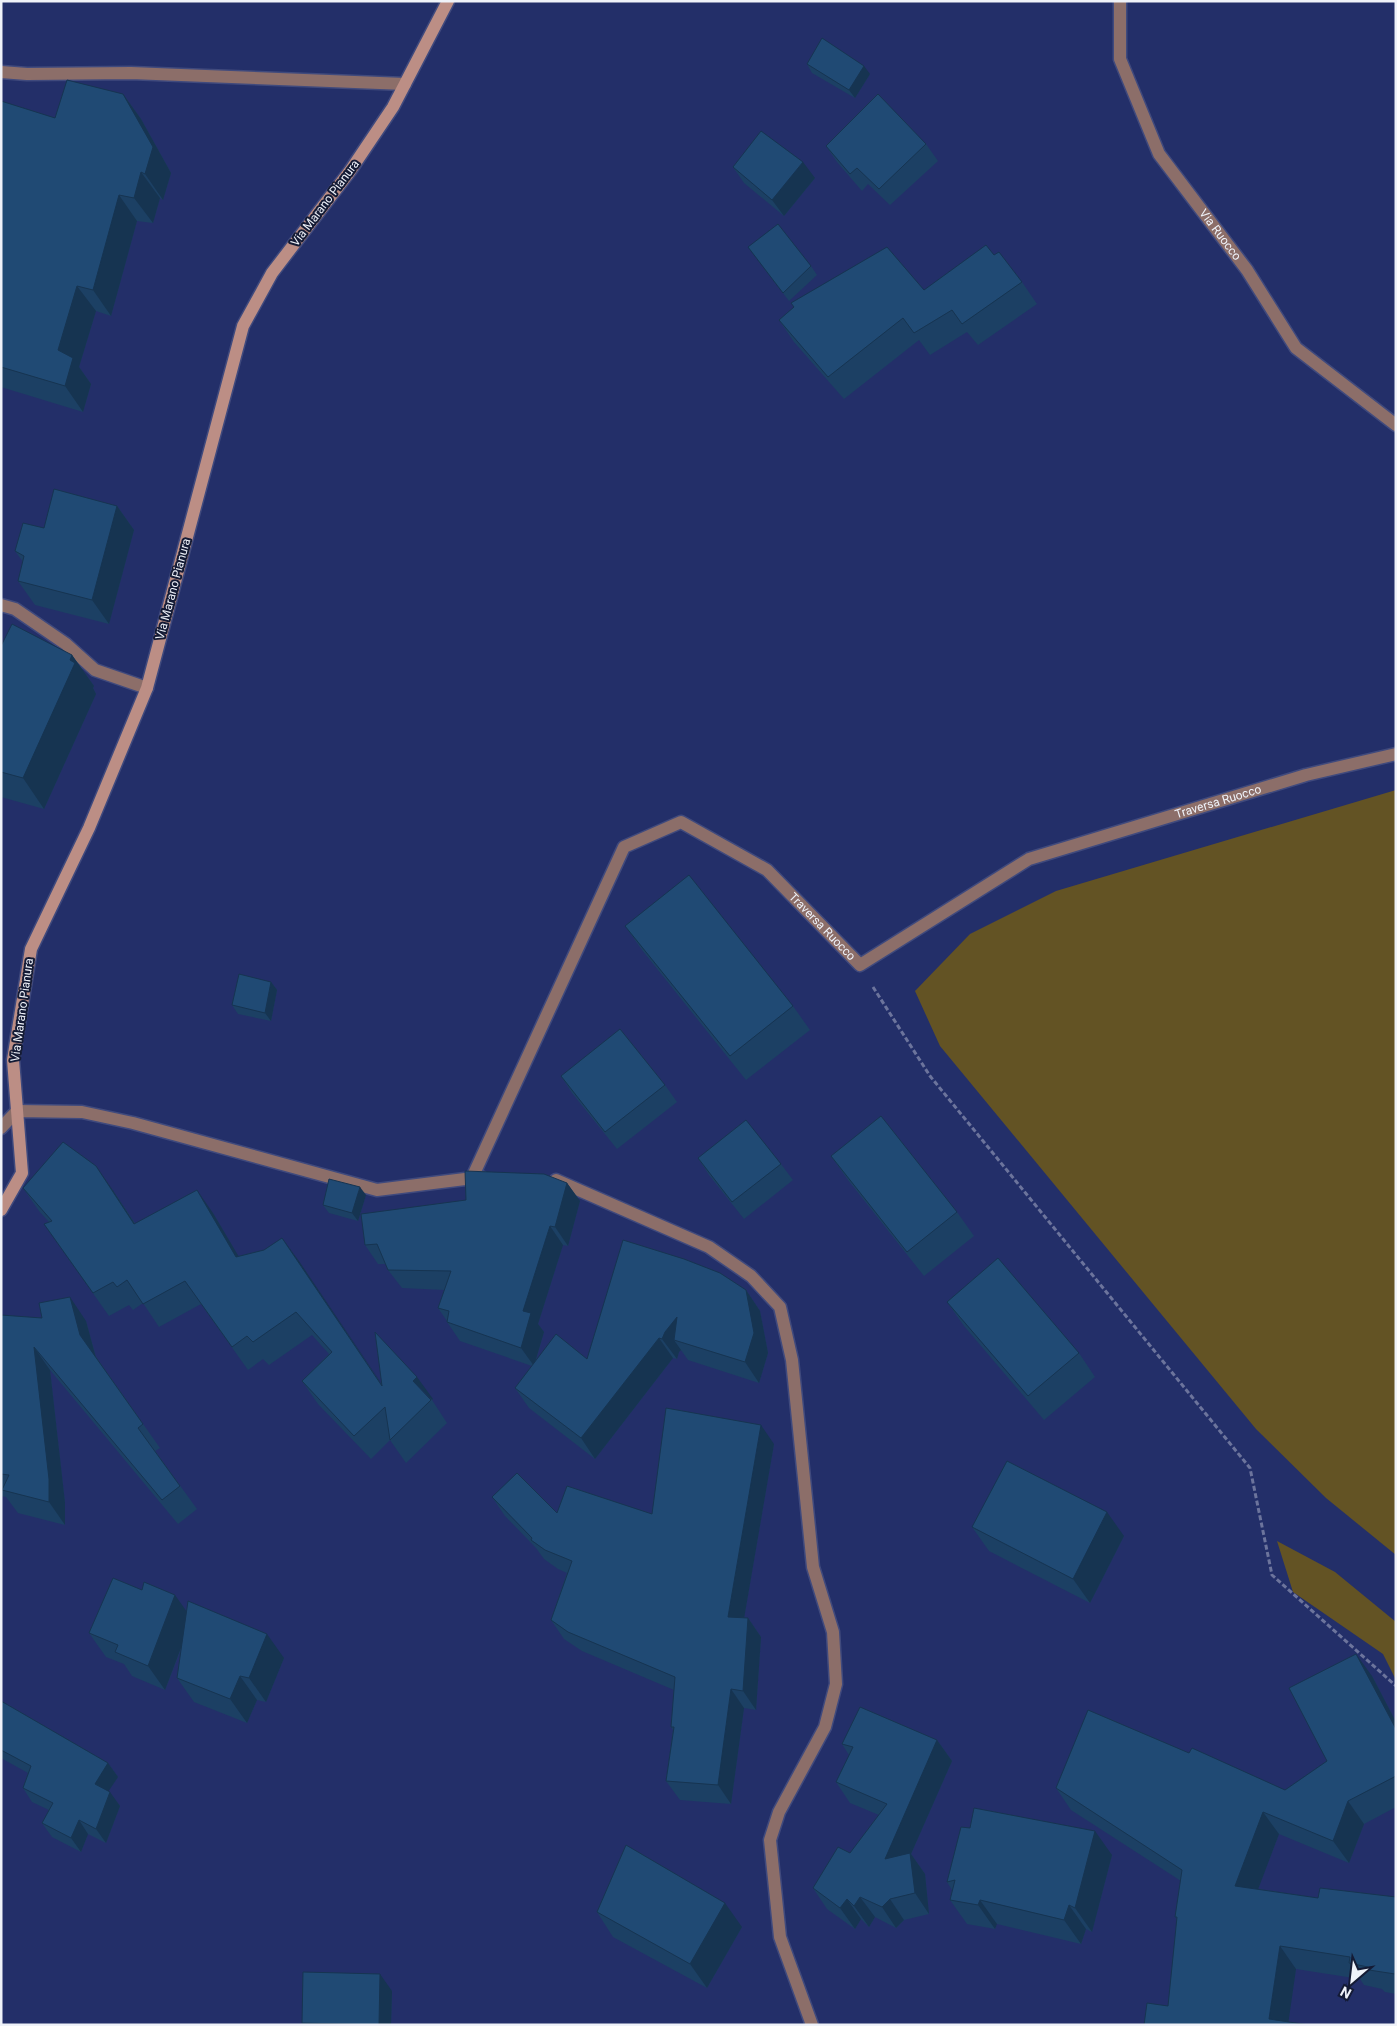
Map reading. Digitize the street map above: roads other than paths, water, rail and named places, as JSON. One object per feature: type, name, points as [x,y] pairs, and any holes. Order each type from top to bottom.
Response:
[{"type":"street","name":"Via Marano Pianura","points":[[1,1210],[22,1173],[13,1060],[30,949],[89,828],[147,688],[243,326],[272,273],[350,171],[393,107],[448,1]]},
{"type":"street","name":"Via Ruocco","points":[[1120,1],[1120,59],[1159,154],[1247,270],[1296,348],[1396,426]]},
{"type":"street","points":[[1,72],[27,74],[130,74],[405,84]]},
{"type":"street","points":[[1,605],[16,609],[66,644],[95,670],[147,688]]},
{"type":"street","name":"Traversa Ruocco","points":[[472,1178],[624,847],[681,822],[767,870],[860,965],[1029,859],[1306,775],[1396,754]]},
{"type":"street","points":[[1,1128],[17,1111],[82,1112],[133,1122],[377,1190],[497,1176]]},
{"type":"street","points":[[543,1178],[552,1179],[709,1247],[751,1276],[780,1307],[792,1360],[813,1567],[833,1632],[836,1684],[825,1728],[779,1812],[770,1840],[780,1937],[812,2025]]}]
